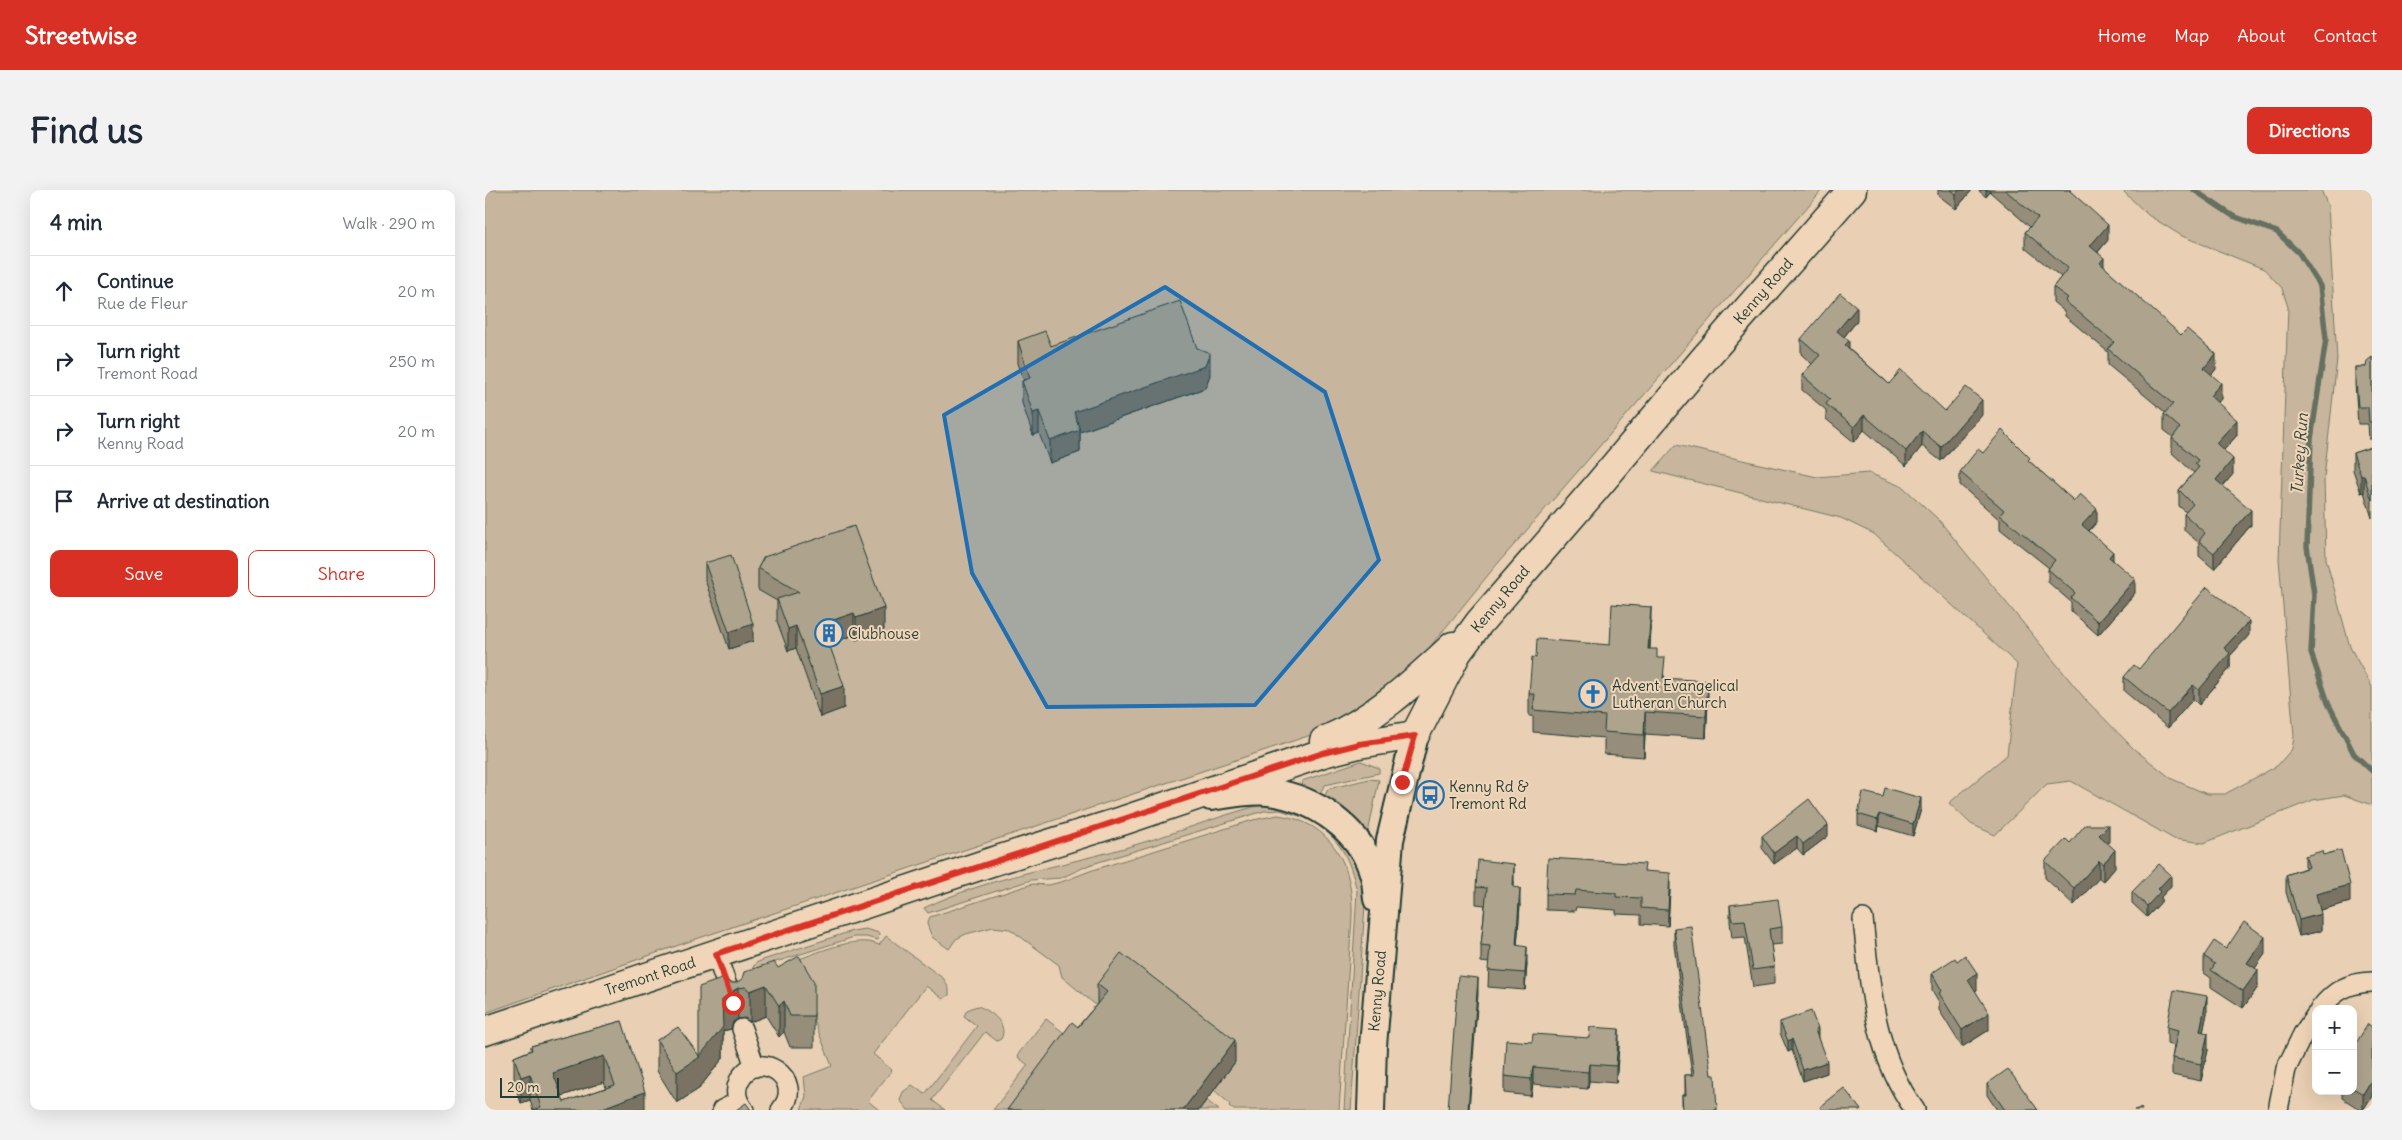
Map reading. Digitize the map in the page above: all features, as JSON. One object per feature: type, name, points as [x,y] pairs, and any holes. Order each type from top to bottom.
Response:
[{"type":"main road","name":"Kenny Road","points":[[1371,1110],[1373,1046],[1390,840],[1415,736],[1457,653],[1479,623],[1704,359],[1852,190]]},
{"type":"main road","points":[[1165,806],[1178,795],[1290,755],[1359,724],[1412,684],[1479,623]]},
{"type":"main road","name":"Tremont Road","points":[[485,1031],[1323,753],[1359,744],[1415,736]]},
{"type":"main road","points":[[1165,806],[1229,794],[1267,792],[1289,796],[1315,806],[1348,830],[1363,849],[1374,876],[1381,939]]},
{"type":"street","points":[[1863,919],[1871,1001],[1879,1036],[1893,1072],[1915,1110]]},
{"type":"street","points":[[716,954],[733,1003]]},
{"type":"street","points":[[2324,1005],[2341,987],[2356,982],[2372,982]]},
{"type":"street","points":[[2278,1110],[2285,1069],[2312,1021]]},
{"type":"street","points":[[742,1029],[755,1066]]},
{"type":"street","points":[[735,1108],[736,1088],[743,1074],[755,1066],[768,1066],[780,1072],[788,1084],[789,1097],[781,1110]]},
{"type":"highlighted area","points":[[1165,287],[1325,392],[1379,560],[1255,705],[1047,707],[972,573],[944,415]]},
{"type":"shaded area","points":[[485,190],[1822,190],[1493,569],[1413,668],[1394,687],[1326,730],[699,938],[485,1013]]},
{"type":"shaded area","points":[[2122,190],[2321,190],[2328,206],[2337,359],[2324,478],[2326,559],[2350,647],[2372,687],[2372,805],[2344,795],[2313,800],[2204,843],[2174,839],[2071,781],[2047,784],[1995,835],[1971,824],[1949,803],[2007,755],[2017,664],[1874,534],[1841,518],[1653,471],[1676,445],[1817,477],[1869,473],[1903,487],[1938,519],[2085,699],[2134,749],[2172,779],[2207,794],[2225,794],[2277,766],[2292,749],[2294,736],[2279,559],[2288,307],[2282,288],[2264,269],[2182,236],[2148,215]]},
{"type":"shaded area","points":[[1361,761],[1379,768],[1379,773],[1325,785],[1319,794],[1302,788],[1302,781]]},
{"type":"shaded area","points":[[1369,779],[1379,780],[1368,833],[1365,833],[1324,798],[1328,789]]},
{"type":"shaded area","points":[[1268,803],[1309,812],[1306,818],[1280,810],[1264,811],[1089,865],[1061,878],[1031,880],[928,913],[924,908],[975,888],[1029,872],[1112,852]]},
{"type":"shaded area","points":[[1278,815],[1297,819],[1313,827],[1326,837],[1344,864],[1349,881],[1352,898],[1352,917],[1339,1110],[1234,1110],[1214,1090],[1235,1061],[1097,1006],[1062,977],[1059,965],[1010,929],[993,927],[966,934],[956,939],[949,949],[932,937],[927,924],[930,917],[1032,884],[1049,885],[1064,881],[1090,871],[1253,820]]},
{"type":"shaded area","points":[[1311,820],[1325,822],[1353,859],[1361,879],[1365,904],[1351,1110],[1344,1110],[1357,891],[1351,868],[1337,842]]},
{"type":"shaded area","points":[[865,929],[879,933],[878,940],[854,937],[751,970],[756,963],[763,960],[852,931]]},
{"type":"shaded area","points":[[886,936],[944,979],[949,989],[949,995],[943,999],[926,986],[873,1054],[892,1070],[868,1101],[879,1110],[801,1110],[806,1096],[804,1077],[832,1066],[791,962],[847,943],[870,942],[879,945]]},
{"type":"shaded area","points":[[977,1006],[988,1011],[1001,1023],[1003,1034],[1001,1039],[997,1041],[985,1032],[932,1100],[945,1110],[908,1110],[900,1100],[903,1092],[912,1085],[925,1094],[977,1026],[964,1016],[967,1010]]},
{"type":"shaded area","points":[[1046,1019],[1081,1046],[1024,1110],[993,1110],[1028,1065],[1018,1057],[1019,1053]]},
{"type":"shaded area","points":[[1206,1100],[1219,1110],[1199,1110]]},
{"type":"building","points":[[1951,190],[1959,190],[1956,194]]},
{"type":"building","points":[[2005,190],[2069,190],[2108,225],[2090,246],[2104,258],[2100,263],[2181,335],[2187,329],[2216,354],[2204,368],[2221,383],[2210,396],[2237,420],[2216,443],[2233,459],[2216,480],[2251,510],[2214,553],[2199,541],[2205,533],[2184,514],[2193,504],[2179,490],[2199,467],[2195,464],[2198,460],[2172,438],[2180,428],[2164,414],[2173,404],[2108,349],[2114,342],[2065,301],[2068,298],[2053,287],[2068,268],[2025,232],[2038,218]]},
{"type":"building","points":[[1840,293],[1857,307],[1837,331],[1849,341],[1845,345],[1889,384],[1901,370],[1945,411],[1966,387],[1982,400],[1941,447],[1922,431],[1906,451],[1864,415],[1854,427],[1826,404],[1830,399],[1802,375],[1820,355],[1801,339]]},
{"type":"building","points":[[1180,301],[1197,348],[1210,353],[1205,366],[1074,412],[1080,430],[1050,441],[1039,411],[1033,413],[1022,381],[1030,378],[1018,341],[1045,331],[1051,346]]},
{"type":"building","points":[[2372,357],[2372,422],[2369,422],[2368,407],[2358,407],[2355,367],[2366,367],[2367,361]]},
{"type":"building","points":[[2002,430],[2030,458],[2028,460],[2074,501],[2080,494],[2097,509],[2082,525],[2113,552],[2109,557],[2135,579],[2098,622],[2071,598],[2075,593],[2048,569],[2055,560],[2000,515],[2004,510],[1960,472],[1978,449],[1983,453]]},
{"type":"building","points":[[2372,447],[2372,501],[2364,475],[2361,476],[2353,453]]},
{"type":"building","name":"Clubhouse","points":[[854,526],[884,608],[856,618],[854,613],[822,624],[844,686],[820,694],[796,626],[788,629],[777,599],[799,592],[758,568],[764,557]]},
{"type":"building","points":[[731,555],[753,624],[729,632],[705,563]]},
{"type":"building","points":[[2207,587],[2249,621],[2224,648],[2230,653],[2199,690],[2193,685],[2168,713],[2124,677],[2134,665],[2139,669]]},
{"type":"building","name":"Advent Evangelical Lutheran Church","points":[[1612,604],[1651,607],[1648,649],[1657,649],[1657,658],[1665,658],[1663,678],[1708,681],[1706,716],[1645,712],[1644,735],[1604,732],[1605,716],[1533,710],[1535,694],[1529,694],[1532,657],[1536,658],[1537,639],[1610,645]]},
{"type":"building","points":[[1885,788],[1921,798],[1913,824],[1879,814],[1878,820],[1858,814],[1863,792],[1883,797]]},
{"type":"building","points":[[1809,799],[1828,825],[1803,844],[1797,836],[1774,853],[1762,836]]},
{"type":"building","points":[[2085,825],[2109,825],[2099,835],[2115,850],[2103,864],[2099,861],[2074,888],[2045,861],[2066,839],[2070,843]]},
{"type":"building","points":[[2341,850],[2350,885],[2316,894],[2321,914],[2299,920],[2286,875],[2309,867],[2305,856],[2322,851],[2323,855]]},
{"type":"building","points":[[1548,858],[1645,864],[1644,871],[1670,873],[1668,910],[1641,908],[1641,898],[1616,897],[1616,893],[1576,890],[1575,895],[1546,894]]},
{"type":"building","points":[[1478,860],[1514,864],[1513,887],[1520,888],[1516,945],[1527,947],[1525,973],[1488,970],[1490,946],[1481,945],[1487,888],[1476,887]]},
{"type":"building","points":[[2159,864],[2171,875],[2158,889],[2161,891],[2147,906],[2132,892]]},
{"type":"building","points":[[1778,899],[1782,927],[1769,929],[1774,967],[1753,970],[1745,920],[1732,921],[1730,905]]},
{"type":"building","points":[[2244,922],[2265,937],[2247,963],[2258,970],[2243,991],[2211,970],[2215,964],[2204,956],[2214,941],[2226,949]]},
{"type":"building","points":[[1691,926],[1711,1075],[1715,1075],[1717,1110],[1683,1110],[1682,1095],[1686,1095],[1685,1075],[1694,1075],[1674,928]]},
{"type":"building","points":[[1121,953],[1235,1040],[1183,1110],[1007,1110],[1072,1022],[1078,1027],[1107,992],[1097,984]]},
{"type":"building","points":[[1965,955],[1977,973],[1968,979],[1989,1013],[1962,1030],[1939,993],[1942,991],[1932,973],[1955,958],[1957,961]]},
{"type":"building","points":[[799,956],[814,982],[814,1016],[790,1016],[784,1001],[779,1006],[766,985],[750,991],[745,987],[738,988],[733,991],[731,997],[722,1000],[723,1027],[699,1057],[699,987],[724,978],[730,983],[736,983],[742,979],[744,972],[774,962],[778,968]]},
{"type":"building","points":[[1458,976],[1478,978],[1468,1110],[1448,1110]]},
{"type":"building","points":[[2174,990],[2207,996],[2200,1031],[2208,1033],[2201,1064],[2172,1058],[2178,1030],[2167,1027]]},
{"type":"building","points":[[1811,1011],[1818,1029],[1815,1030],[1827,1062],[1803,1070],[1792,1039],[1788,1041],[1780,1022]]},
{"type":"building","points":[[622,1021],[645,1092],[597,1110],[532,1110],[541,1107],[530,1074],[521,1077],[514,1057],[532,1050],[531,1046]],"holes":[[[604,1056],[615,1085],[564,1102],[553,1073]]]},
{"type":"building","points":[[2368,1024],[2372,1027],[2372,1079],[2363,1094],[2357,1090],[2357,1042]]},
{"type":"building","points":[[678,1027],[700,1057],[677,1072],[657,1040]]},
{"type":"building","points":[[1590,1027],[1619,1029],[1616,1066],[1589,1064],[1588,1072],[1533,1067],[1531,1079],[1504,1076],[1506,1040],[1532,1042],[1533,1034],[1589,1038]]},
{"type":"building","points":[[2008,1069],[2038,1110],[2005,1110],[1987,1084]]},
{"type":"building","points":[[1844,1088],[1861,1110],[1822,1110],[1820,1107]]},
{"type":"building","points":[[746,1103],[751,1110],[736,1110]]},
{"type":"waterway","name":"Turkey Run","points":[[2194,190],[2233,216],[2277,232],[2299,253],[2320,286],[2326,339],[2311,439],[2307,546],[2314,594],[2311,653],[2328,703],[2354,754],[2372,771]]},
{"type":"place","name":"Clubhouse","points":[[829,633]]},
{"type":"place","name":"Advent Evangelical Lutheran Church","points":[[1593,694]]},
{"type":"place","name":"Kenny Rd & Tremont Rd","points":[[1430,795]]},
{"type":"route","points":[[733,1003],[716,954],[991,862],[1122,821],[1156,808],[1174,804],[1323,753],[1359,744],[1415,736],[1402,782]]}]
